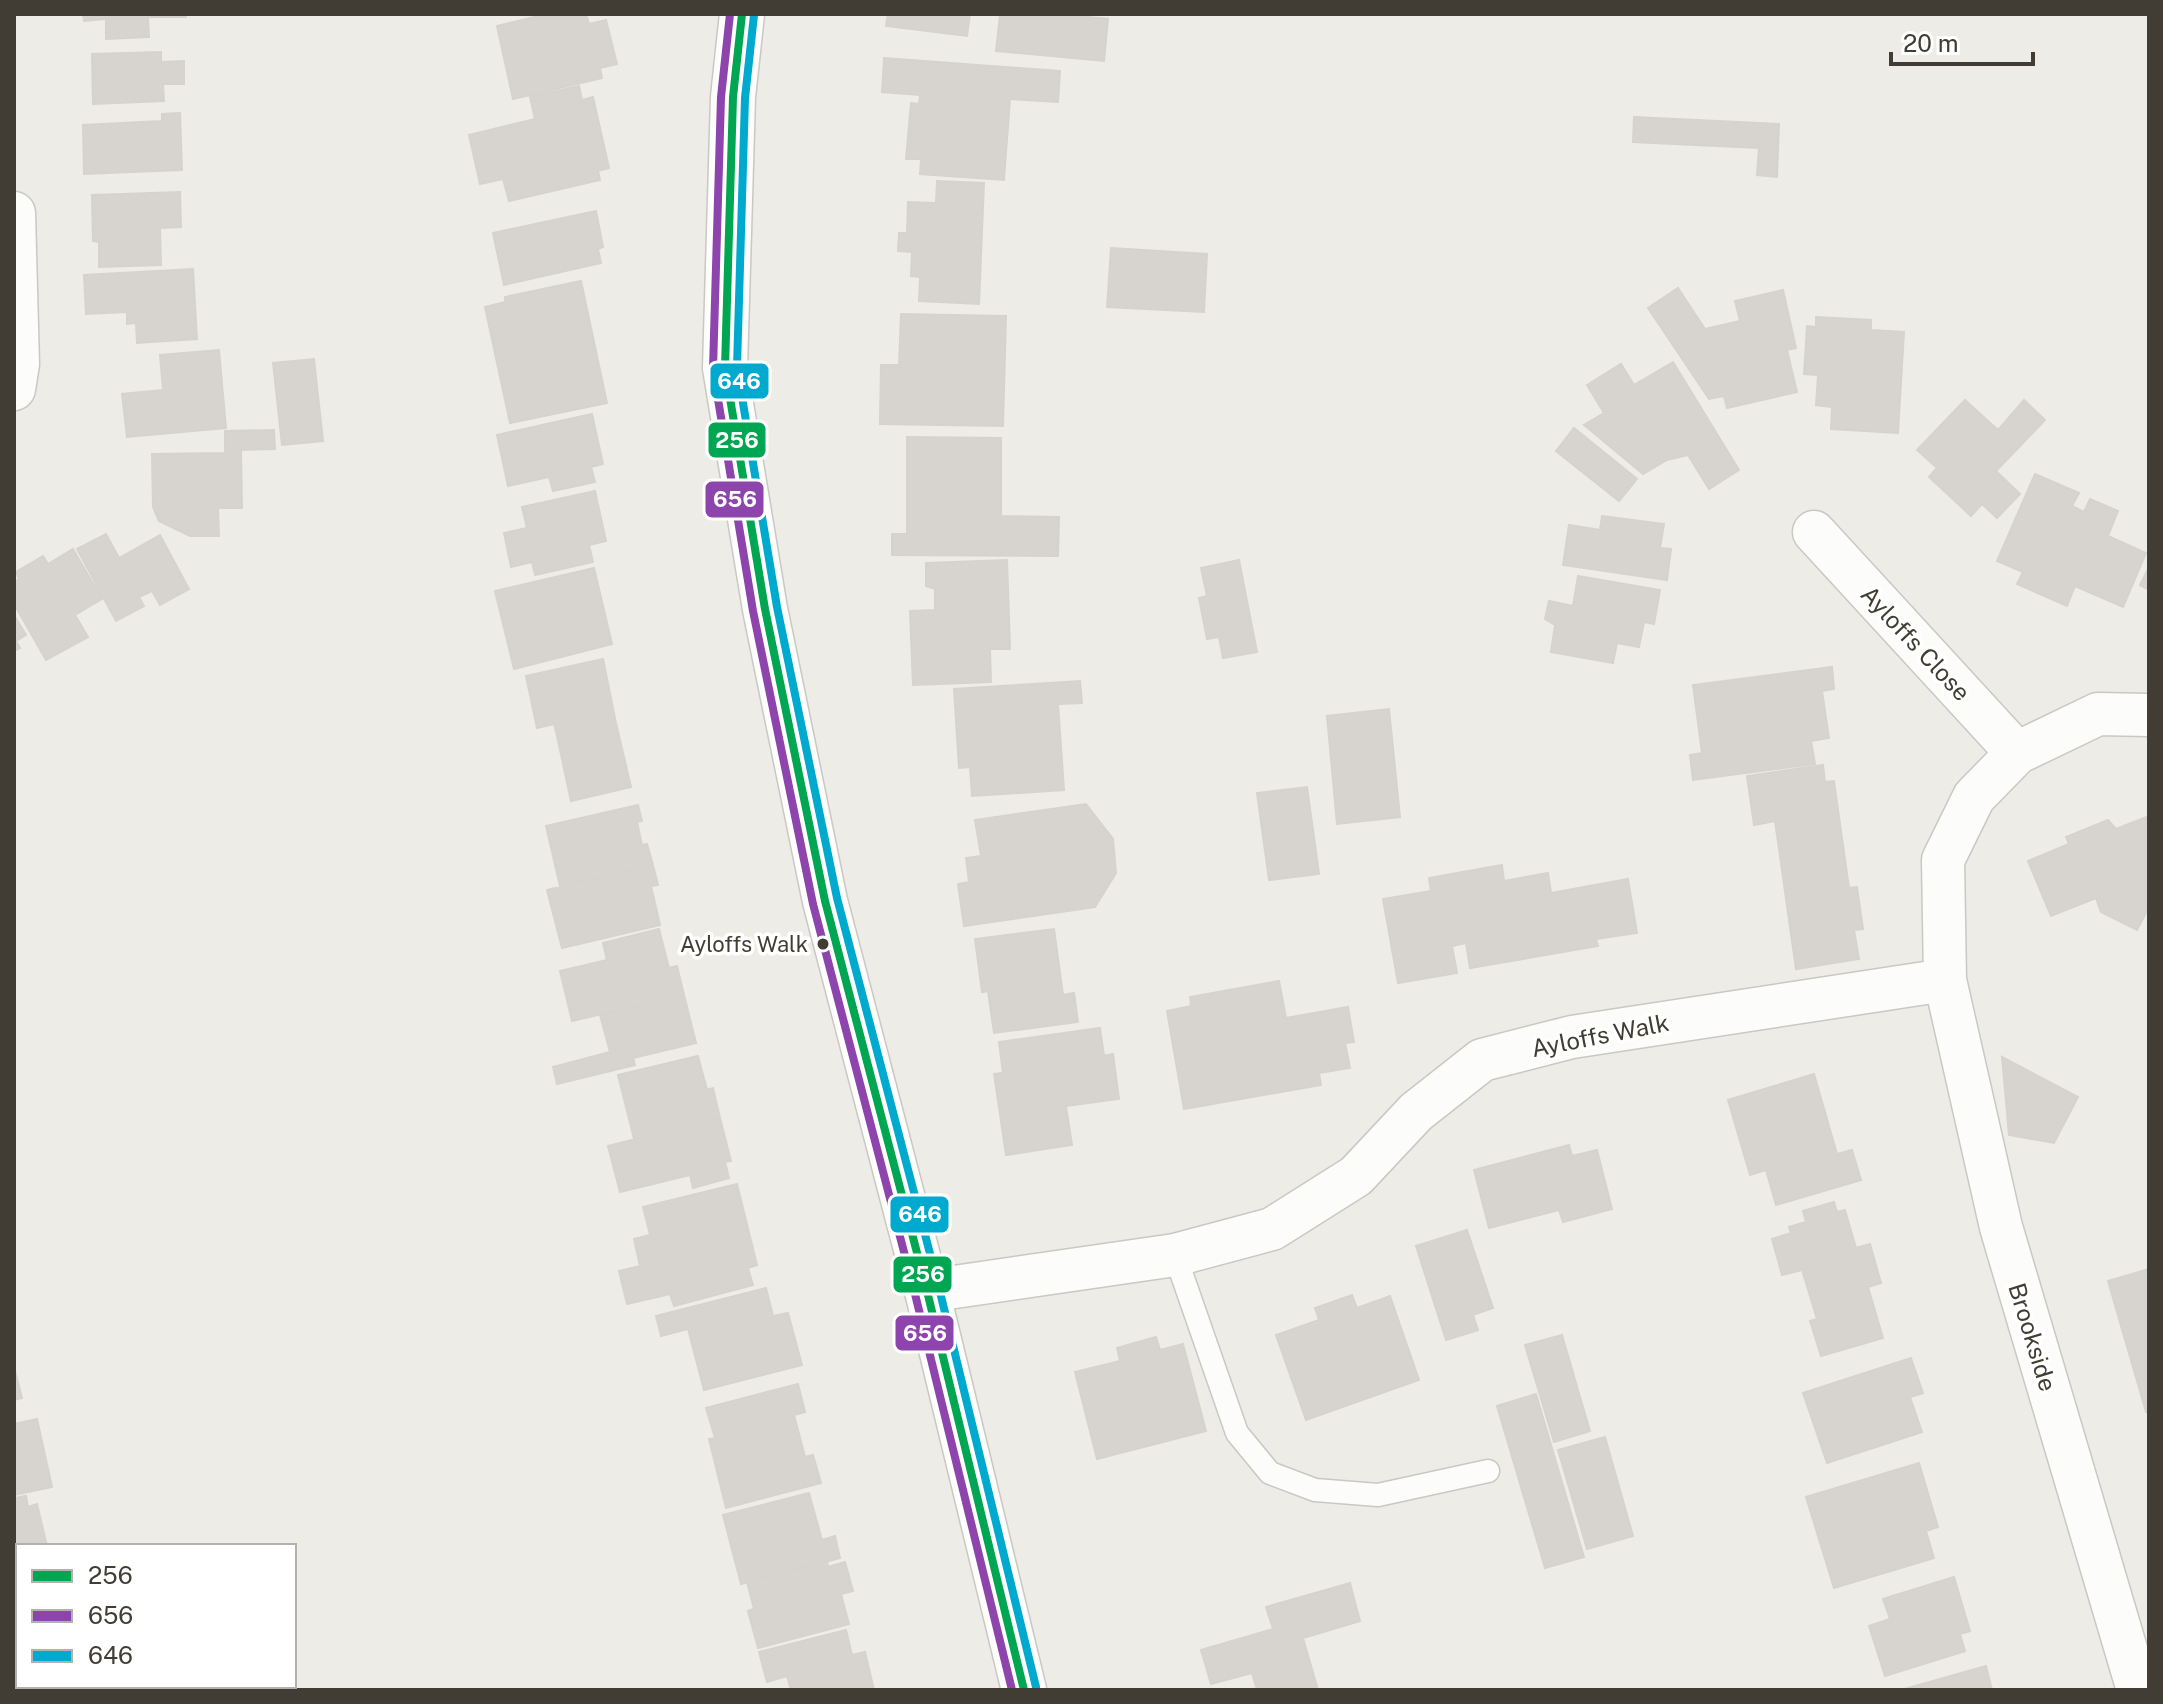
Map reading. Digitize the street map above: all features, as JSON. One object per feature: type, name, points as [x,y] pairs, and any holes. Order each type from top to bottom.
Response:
[{"type":"street","points":[[742,14],[733,97],[725,368],[765,609],[825,901],[927,1291],[1024,1690]]},
{"type":"street","points":[[14,213],[18,364],[14,389]]},
{"type":"street","name":"Ayloffs Close","points":[[1814,532],[2017,753]]},
{"type":"street","points":[[1945,980],[1943,860],[1974,797],[2017,753],[2098,714],[2149,715]]},
{"type":"street","name":"Ayloffs Walk","points":[[927,1291],[1175,1255],[1272,1229],[1356,1176],[1416,1112],[1482,1060],[1572,1037],[1945,980]]},
{"type":"street","name":"Brookside","points":[[1945,980],[2001,1227],[2138,1690]]},
{"type":"lane","points":[[1175,1255],[1237,1433],[1270,1473],[1315,1490],[1378,1495],[1488,1471]]},
{"type":"building","points":[[83,14],[186,14],[186,17],[148,17],[149,37],[106,39],[106,19],[84,21]]},
{"type":"building","points":[[547,14],[586,14],[589,24],[606,20],[617,64],[600,68],[602,78],[513,99],[497,26]]},
{"type":"building","points":[[888,14],[970,14],[967,36],[886,26]]},
{"type":"building","points":[[1000,14],[1058,14],[1108,19],[1104,61],[996,51]]},
{"type":"building","points":[[161,52],[161,62],[184,61],[184,84],[163,84],[164,101],[93,104],[92,54]]},
{"type":"building","points":[[884,58],[1060,71],[1058,102],[1010,99],[1004,180],[920,174],[921,159],[906,159],[911,103],[919,104],[920,95],[882,92]]},
{"type":"building","points":[[579,86],[582,100],[593,97],[609,168],[598,171],[600,180],[509,201],[503,179],[480,184],[469,135],[535,119],[530,97]]},
{"type":"building","points":[[180,113],[182,170],[84,174],[83,125],[162,121],[162,114]]},
{"type":"building","points":[[1634,117],[1779,124],[1777,177],[1757,175],[1759,148],[1633,142]]},
{"type":"building","points":[[937,181],[984,183],[979,304],[919,301],[920,277],[911,276],[912,252],[898,251],[899,233],[907,233],[908,202],[936,203]]},
{"type":"building","points":[[180,192],[181,227],[160,228],[161,265],[99,267],[99,242],[93,241],[92,195]]},
{"type":"building","points":[[596,211],[603,247],[598,249],[601,263],[504,285],[493,233]]},
{"type":"building","points":[[1111,248],[1207,254],[1204,312],[1107,307]]},
{"type":"building","points":[[193,269],[197,339],[137,343],[136,323],[127,324],[127,312],[86,314],[84,275]]},
{"type":"building","points":[[581,281],[607,403],[510,423],[485,307],[505,302],[505,297]]},
{"type":"building","points":[[1678,288],[1705,329],[1740,321],[1735,301],[1783,290],[1796,348],[1787,350],[1797,392],[1727,408],[1724,396],[1709,399],[1648,308]]},
{"type":"building","points":[[901,314],[1006,316],[1003,426],[880,424],[881,365],[899,365]]},
{"type":"building","points":[[1816,317],[1871,320],[1871,330],[1904,332],[1898,433],[1831,429],[1832,407],[1816,405],[1818,375],[1804,374],[1807,326],[1816,327]]},
{"type":"building","points":[[219,350],[226,428],[127,437],[122,394],[163,390],[160,355]]},
{"type":"building","points":[[314,359],[323,441],[282,445],[273,363]]},
{"type":"building","points":[[1673,362],[1739,470],[1709,489],[1688,455],[1667,460],[1643,474],[1584,425],[1604,413],[1587,385],[1621,364],[1634,385]]},
{"type":"building","points":[[1965,400],[1998,430],[2024,400],[2045,420],[1996,471],[2020,494],[1997,518],[1982,504],[1971,516],[1929,477],[1937,468],[1917,450]]},
{"type":"building","points":[[592,414],[603,464],[591,467],[595,482],[553,491],[549,477],[508,486],[497,435]]},
{"type":"building","points":[[1574,428],[1637,479],[1619,501],[1556,451]]},
{"type":"building","points":[[274,430],[275,449],[241,450],[242,508],[218,508],[219,536],[190,536],[159,521],[153,507],[152,454],[225,453],[225,431]]},
{"type":"building","points":[[907,437],[1001,438],[1001,516],[1059,517],[1058,556],[892,555],[892,534],[907,534]]},
{"type":"building","points":[[2035,474],[2079,493],[2072,506],[2084,512],[2090,499],[2118,511],[2108,536],[2146,553],[2123,607],[2075,586],[2067,606],[2017,584],[2023,572],[1997,561]]},
{"type":"building","points":[[595,491],[606,541],[589,545],[593,562],[535,575],[532,562],[511,567],[504,533],[527,528],[522,507]]},
{"type":"building","points":[[1602,516],[1664,524],[1660,548],[1671,549],[1667,580],[1563,565],[1569,525],[1600,530]]},
{"type":"building","points":[[106,534],[119,558],[160,535],[189,589],[160,605],[152,591],[139,597],[144,606],[116,621],[77,549]]},
{"type":"building","points":[[73,549],[102,599],[75,615],[88,637],[46,660],[14,604],[14,582],[19,579],[16,572],[43,556],[48,564]]},
{"type":"building","points":[[1007,560],[1010,649],[990,649],[991,682],[913,685],[910,611],[935,610],[935,589],[926,586],[926,563]]},
{"type":"building","points":[[1239,560],[1257,652],[1223,658],[1219,637],[1207,639],[1199,598],[1207,596],[1201,568]]},
{"type":"building","points":[[2149,567],[2149,590],[2140,585]]},
{"type":"building","points":[[594,568],[612,644],[514,669],[495,591]]},
{"type":"building","points":[[1578,576],[1660,590],[1654,624],[1644,622],[1639,647],[1617,643],[1613,663],[1551,652],[1555,625],[1545,619],[1549,601],[1573,606]]},
{"type":"building","points":[[14,615],[26,635],[16,641],[20,648],[14,651]]},
{"type":"building","points":[[603,659],[616,723],[557,736],[554,724],[537,728],[526,676]]},
{"type":"building","points":[[1832,667],[1834,689],[1822,691],[1829,738],[1811,741],[1815,764],[1693,780],[1690,755],[1702,753],[1693,685]]},
{"type":"building","points":[[1080,681],[1082,703],[1058,704],[1064,790],[972,796],[970,767],[959,768],[954,689]]},
{"type":"building","points":[[1389,709],[1400,817],[1337,824],[1327,716]]},
{"type":"building","points":[[616,723],[631,787],[571,801],[557,736]]},
{"type":"building","points":[[1823,765],[1825,782],[1834,781],[1849,888],[1857,887],[1863,929],[1854,930],[1859,959],[1796,969],[1775,821],[1754,825],[1747,776]]},
{"type":"building","points":[[1307,787],[1319,874],[1269,880],[1257,793]]},
{"type":"building","points":[[1086,804],[1113,839],[1116,873],[1095,907],[964,926],[958,884],[969,882],[966,858],[981,856],[975,820]]},
{"type":"building","points":[[638,805],[642,821],[637,822],[642,845],[647,844],[653,865],[560,886],[546,826]]},
{"type":"building","points":[[2149,816],[2149,907],[2137,930],[2101,912],[2096,898],[2051,916],[2028,861],[2069,844],[2066,837],[2108,820],[2116,829]]},
{"type":"building","points":[[653,865],[658,885],[651,886],[660,925],[562,948],[547,890]]},
{"type":"building","points":[[1502,865],[1504,881],[1548,873],[1551,893],[1628,879],[1637,933],[1596,939],[1598,946],[1470,968],[1466,943],[1452,946],[1457,973],[1398,983],[1383,899],[1431,891],[1429,878]]},
{"type":"building","points":[[659,929],[669,968],[677,966],[684,995],[572,1021],[560,971],[607,960],[603,943]]},
{"type":"building","points":[[1054,929],[1063,995],[1074,993],[1078,1022],[994,1033],[988,991],[982,992],[975,939]]},
{"type":"building","points":[[1279,981],[1286,1018],[1348,1007],[1354,1042],[1345,1043],[1350,1068],[1319,1073],[1321,1085],[1184,1109],[1167,1011],[1191,1006],[1190,997]]},
{"type":"building","points":[[684,995],[696,1043],[633,1058],[635,1065],[557,1084],[553,1067],[610,1052],[600,1015]]},
{"type":"building","points":[[1100,1028],[1104,1056],[1113,1054],[1119,1099],[1066,1106],[1072,1145],[1006,1155],[994,1074],[1003,1073],[999,1042]]},
{"type":"building","points":[[698,1056],[707,1090],[713,1088],[720,1118],[634,1139],[618,1075]]},
{"type":"building","points":[[2002,1057],[2078,1097],[2054,1143],[2009,1135]]},
{"type":"building","points":[[1814,1074],[1837,1154],[1852,1150],[1861,1180],[1776,1205],[1766,1170],[1750,1175],[1728,1100]]},
{"type":"building","points":[[720,1118],[731,1161],[725,1162],[729,1178],[693,1188],[690,1175],[620,1192],[608,1146]]},
{"type":"building","points":[[1569,1145],[1572,1156],[1597,1150],[1612,1209],[1563,1222],[1559,1210],[1489,1228],[1474,1170]]},
{"type":"building","points":[[737,1184],[757,1265],[748,1268],[753,1285],[674,1306],[670,1294],[627,1304],[619,1271],[640,1266],[634,1239],[650,1235],[643,1207]]},
{"type":"building","points":[[1834,1202],[1837,1212],[1845,1210],[1856,1248],[1870,1244],[1881,1283],[1868,1287],[1883,1338],[1821,1356],[1810,1321],[1817,1319],[1802,1270],[1782,1275],[1772,1239],[1791,1233],[1789,1227],[1806,1222],[1803,1211]]},
{"type":"building","points":[[1467,1230],[1493,1308],[1473,1315],[1478,1330],[1446,1340],[1416,1246]]},
{"type":"building","points":[[2149,1269],[2149,1411],[2146,1412],[2108,1281]]},
{"type":"building","points":[[766,1288],[773,1316],[788,1313],[802,1365],[704,1390],[688,1329],[661,1336],[656,1316]]},
{"type":"building","points":[[1352,1295],[1357,1308],[1390,1296],[1419,1380],[1306,1420],[1276,1335],[1319,1320],[1315,1308]]},
{"type":"building","points":[[1562,1335],[1590,1431],[1554,1442],[1525,1345]]},
{"type":"building","points":[[1156,1337],[1160,1350],[1183,1344],[1206,1431],[1097,1459],[1075,1372],[1120,1361],[1117,1348]]},
{"type":"building","points":[[1911,1358],[1923,1393],[1910,1397],[1922,1432],[1827,1463],[1803,1393]]},
{"type":"building","points":[[14,1367],[22,1398],[14,1400]]},
{"type":"building","points":[[798,1384],[805,1412],[794,1415],[805,1457],[813,1455],[821,1483],[726,1508],[709,1439],[715,1438],[706,1408]]},
{"type":"building","points":[[1536,1394],[1584,1557],[1545,1568],[1497,1406]]},
{"type":"building","points":[[37,1419],[52,1487],[14,1495],[14,1424]]},
{"type":"building","points":[[1605,1437],[1633,1536],[1587,1549],[1558,1450]]},
{"type":"building","points":[[1919,1463],[1938,1527],[1926,1531],[1934,1558],[1834,1588],[1806,1497]]},
{"type":"building","points":[[809,1493],[822,1540],[835,1536],[840,1558],[741,1584],[723,1515]]},
{"type":"building","points":[[26,1496],[28,1507],[37,1504],[47,1544],[16,1544],[14,1568],[14,1498]]},
{"type":"building","points":[[827,1561],[828,1567],[845,1562],[853,1591],[841,1594],[849,1624],[758,1648],[748,1611],[754,1609],[747,1582]]},
{"type":"building","points":[[1954,1577],[1970,1631],[1960,1634],[1965,1651],[1885,1676],[1869,1626],[1890,1619],[1883,1599]]},
{"type":"building","points":[[1350,1583],[1360,1621],[1303,1638],[1318,1690],[1257,1690],[1252,1673],[1211,1684],[1201,1650],[1273,1629],[1266,1607]]},
{"type":"building","points":[[16,1584],[14,1633],[14,1585]]},
{"type":"building","points":[[846,1630],[852,1655],[865,1652],[874,1690],[791,1690],[787,1676],[767,1682],[759,1652]]},
{"type":"building","points":[[16,1632],[14,1679],[14,1633]]},
{"type":"building","points":[[1986,1666],[1992,1690],[1901,1690]]},
{"type":"building","points":[[98,1688],[99,1690],[61,1690]]},
{"type":"transit line","name":"656","points":[[730,14],[721,97],[713,369],[753,611],[813,904],[915,1294],[1012,1690]]},
{"type":"transit line","name":"256","points":[[742,14],[733,97],[725,368],[765,609],[825,901],[927,1291],[1024,1690]]},
{"type":"transit line","name":"646","points":[[754,15],[745,98],[737,367],[777,607],[837,898],[939,1288],[1036,1687]]},
{"type":"place","name":"Ayloffs Walk","points":[[823,944]]}]
